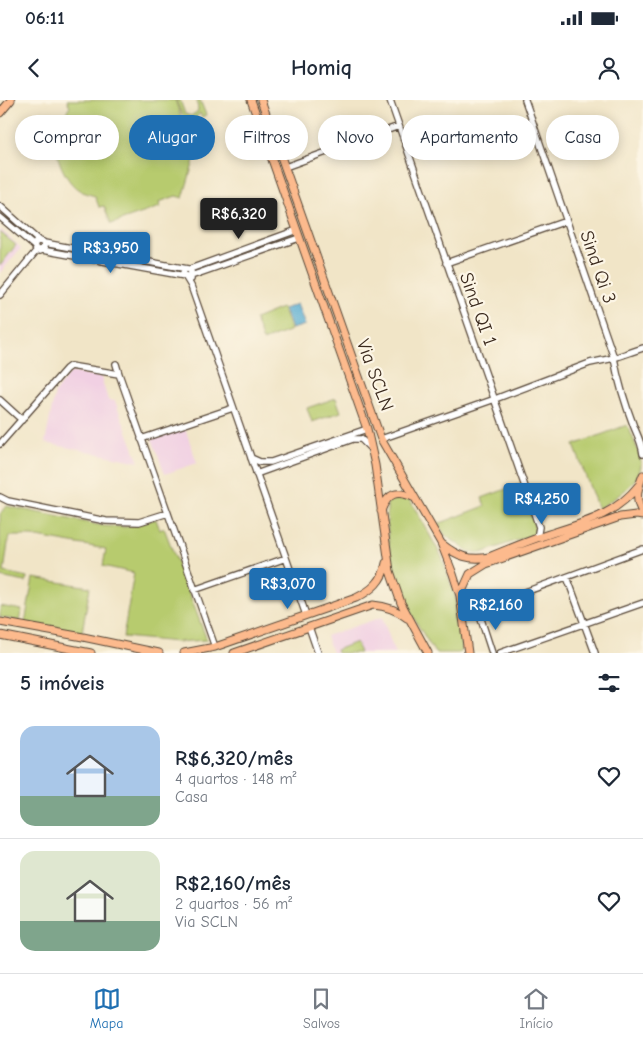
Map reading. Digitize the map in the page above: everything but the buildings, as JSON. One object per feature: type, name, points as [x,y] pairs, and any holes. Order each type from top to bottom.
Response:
[{"type":"main road","points":[[0,113],[11,100]]},
{"type":"main road","name":"Via SCLN","points":[[251,100],[367,429],[387,558],[394,587],[428,653]]},
{"type":"main road","name":"Via SCLN","points":[[261,100],[380,438],[441,543],[460,596],[467,652]]},
{"type":"main road","points":[[304,250],[309,250],[312,246]]},
{"type":"main road","points":[[308,260],[312,257],[317,258]]},
{"type":"main road","points":[[460,596],[470,574],[486,564],[620,517],[643,515],[637,498],[643,475]]},
{"type":"main road","points":[[441,543],[460,556],[476,559],[489,557],[537,538],[600,517],[618,507],[630,497],[639,485]]},
{"type":"main road","points":[[381,512],[384,504],[393,494],[404,493],[415,498]]},
{"type":"main road","points":[[184,653],[215,647],[356,598],[374,587],[383,575],[387,558]]},
{"type":"main road","points":[[331,606],[336,608],[336,617]]},
{"type":"main road","points":[[234,653],[373,606],[382,606],[399,612],[410,621]]},
{"type":"main road","points":[[0,622],[83,637],[125,650],[159,653]]},
{"type":"main road","points":[[285,622],[278,629],[280,632],[287,634]]},
{"type":"main road","points":[[0,635],[91,653]]},
{"type":"street","name":"Sind QI 1","points":[[390,100],[539,527]]},
{"type":"street","name":"Sind Qi 3","points":[[525,100],[614,358],[643,454]]},
{"type":"street","points":[[285,167],[399,126]]},
{"type":"street","points":[[0,206],[41,242]]},
{"type":"street","points":[[0,217],[38,249],[188,273],[244,258],[299,238]]},
{"type":"street","points":[[446,263],[566,221]]},
{"type":"street","points":[[38,249],[36,242],[41,242],[188,273],[242,250],[297,230]]},
{"type":"street","points":[[0,295],[38,249]]},
{"type":"street","points":[[242,250],[245,254],[244,258]]},
{"type":"street","points":[[188,273],[233,408],[306,614]]},
{"type":"street","points":[[380,438],[495,399],[590,363],[614,358],[643,348]]},
{"type":"street","points":[[116,364],[215,647]]},
{"type":"street","points":[[0,444],[70,366],[119,374]]},
{"type":"street","points":[[0,400],[22,420]]},
{"type":"street","points":[[141,439],[233,408]]},
{"type":"street","points":[[251,458],[260,462],[272,462],[367,429]]},
{"type":"street","points":[[256,474],[353,439],[360,440],[371,449]]},
{"type":"street","points":[[0,497],[8,501],[106,521],[139,522],[168,513]]},
{"type":"street","points":[[539,527],[548,535]]},
{"type":"street","points":[[537,538],[539,527]]},
{"type":"street","points":[[492,653],[480,616],[482,609],[643,549]]},
{"type":"street","points":[[194,590],[286,558]]},
{"type":"street","points":[[567,577],[595,653]]},
{"type":"street","points":[[500,653],[643,603]]},
{"type":"street","points":[[309,627],[318,653]]},
{"type":"shaded area","points":[[0,229],[21,248],[0,273]]},
{"type":"shaded area","points":[[71,372],[101,377],[108,400],[115,401],[139,462],[45,443],[55,392]]},
{"type":"shaded area","points":[[185,428],[197,463],[165,474],[152,439]]},
{"type":"shaded area","points":[[382,617],[395,653],[332,653],[326,636]]},
{"type":"green space","points":[[67,100],[175,100],[180,115],[129,115],[129,160],[194,160],[183,198],[176,196],[159,202],[160,207],[111,224],[104,206],[99,207],[95,196],[81,191],[69,181],[59,160],[119,160],[119,115],[65,115],[70,107]]},
{"type":"green space","points":[[176,100],[180,100],[185,114],[188,115],[183,115]]},
{"type":"green space","points":[[197,100],[200,100],[206,115],[201,115],[200,113],[198,115],[192,115],[198,111]]},
{"type":"green space","points":[[0,232],[16,245],[0,266]]},
{"type":"green space","points":[[282,308],[291,330],[263,341],[255,319]]},
{"type":"green space","points":[[336,398],[341,412],[312,422],[307,408]]},
{"type":"green space","points":[[627,425],[639,454],[640,470],[637,477],[626,490],[598,509],[574,445]]},
{"type":"green space","points":[[520,484],[535,528],[535,534],[481,553],[468,551],[445,535],[438,524],[485,506],[482,498]]},
{"type":"green space","points":[[396,497],[410,500],[442,557],[458,606],[462,649],[459,653],[435,653],[411,613],[399,588],[391,557],[387,513],[387,503]]},
{"type":"green space","points":[[6,506],[104,526],[126,527],[156,519],[160,530],[164,528],[207,640],[177,642],[123,637],[134,573],[103,566],[106,549],[32,536],[9,536],[4,572],[27,577],[26,582],[0,577],[0,514]]},
{"type":"green space","points":[[33,578],[90,587],[82,632],[25,623]]},
{"type":"green space","points":[[0,606],[22,610],[20,621],[0,617]]},
{"type":"green space","points":[[356,642],[360,653],[337,653],[336,650]]},
{"type":"water","points":[[297,304],[305,325],[292,329],[284,309]]}]
